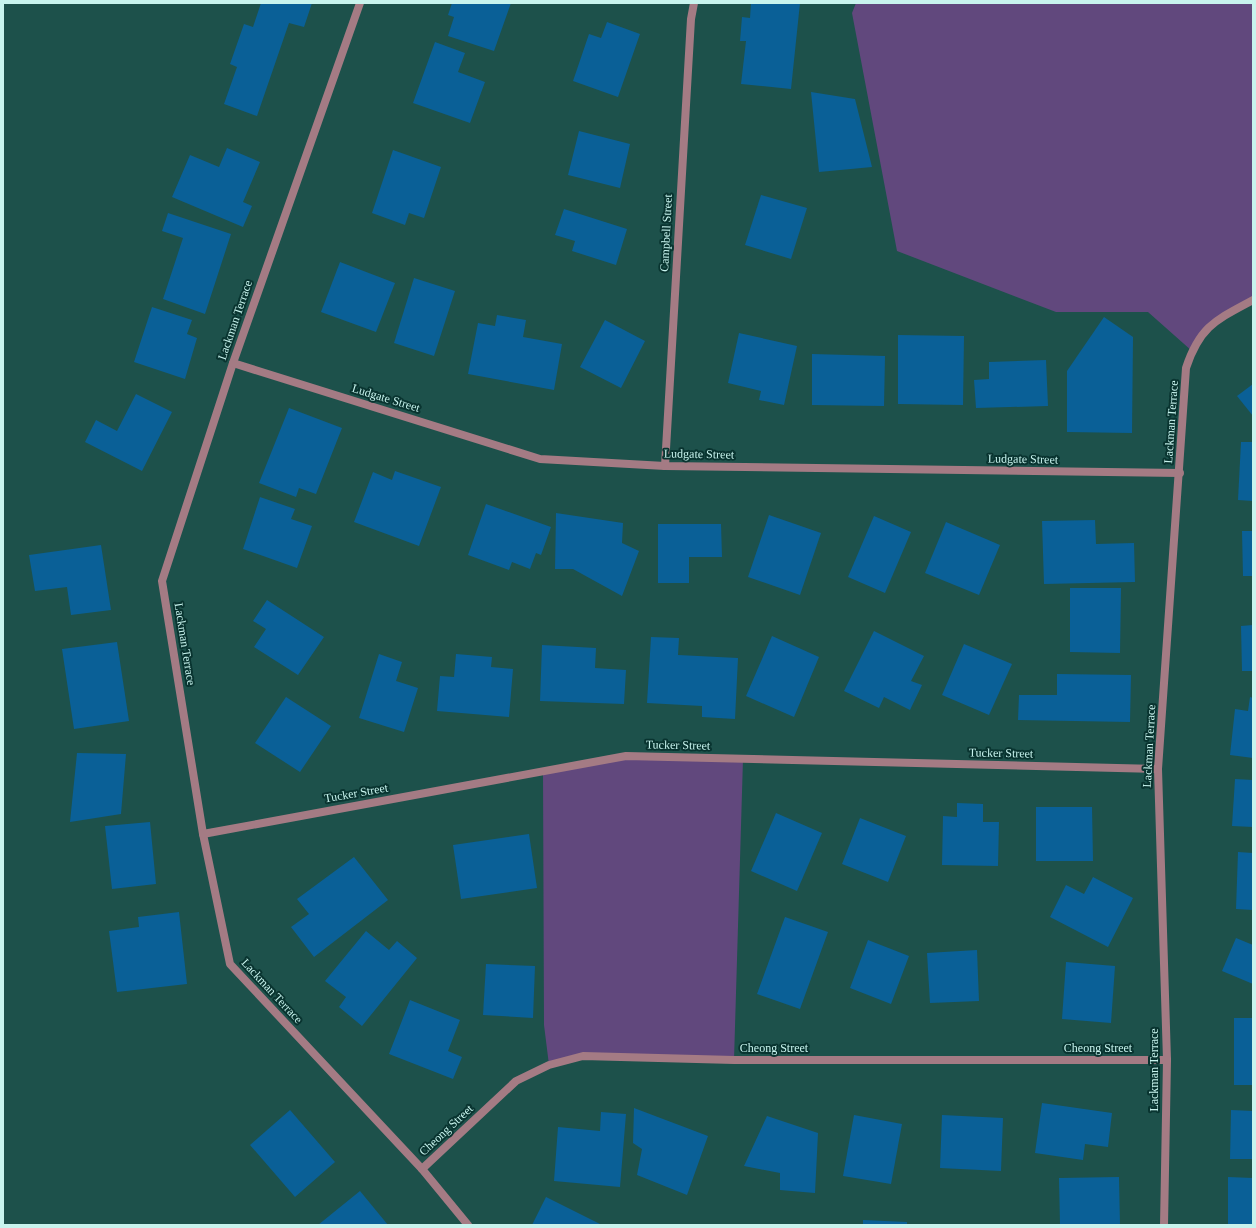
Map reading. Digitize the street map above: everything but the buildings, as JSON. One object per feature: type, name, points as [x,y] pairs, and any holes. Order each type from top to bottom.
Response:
[{"type":"street","name":"Lackman Terrace","points":[[360,3],[233,363],[162,581],[203,834],[230,964],[422,1169],[468,1225]]},
{"type":"street","name":"Campbell Street","points":[[665,466],[691,19],[694,3]]},
{"type":"street","name":"Lackman Terrace","points":[[1164,1225],[1167,1060],[1158,769],[1180,473],[1186,368],[1192,351],[1200,336],[1219,319],[1253,300]]},
{"type":"street","name":"Ludgate Street","points":[[233,363],[540,459],[665,466],[1180,473]]},
{"type":"street","name":"Tucker Street","points":[[203,834],[626,756],[1158,769]]},
{"type":"street","name":"Cheong Street","points":[[422,1169],[516,1081],[549,1065],[583,1056],[734,1060],[1167,1060]]},
{"type":"shaded area","points":[[856,3],[1253,3],[1253,300],[1219,319],[1192,351],[1148,312],[1056,312],[897,251],[852,13]]},
{"type":"shaded area","points":[[626,756],[743,759],[734,1060],[583,1056],[549,1065],[544,1025],[543,771]]}]
